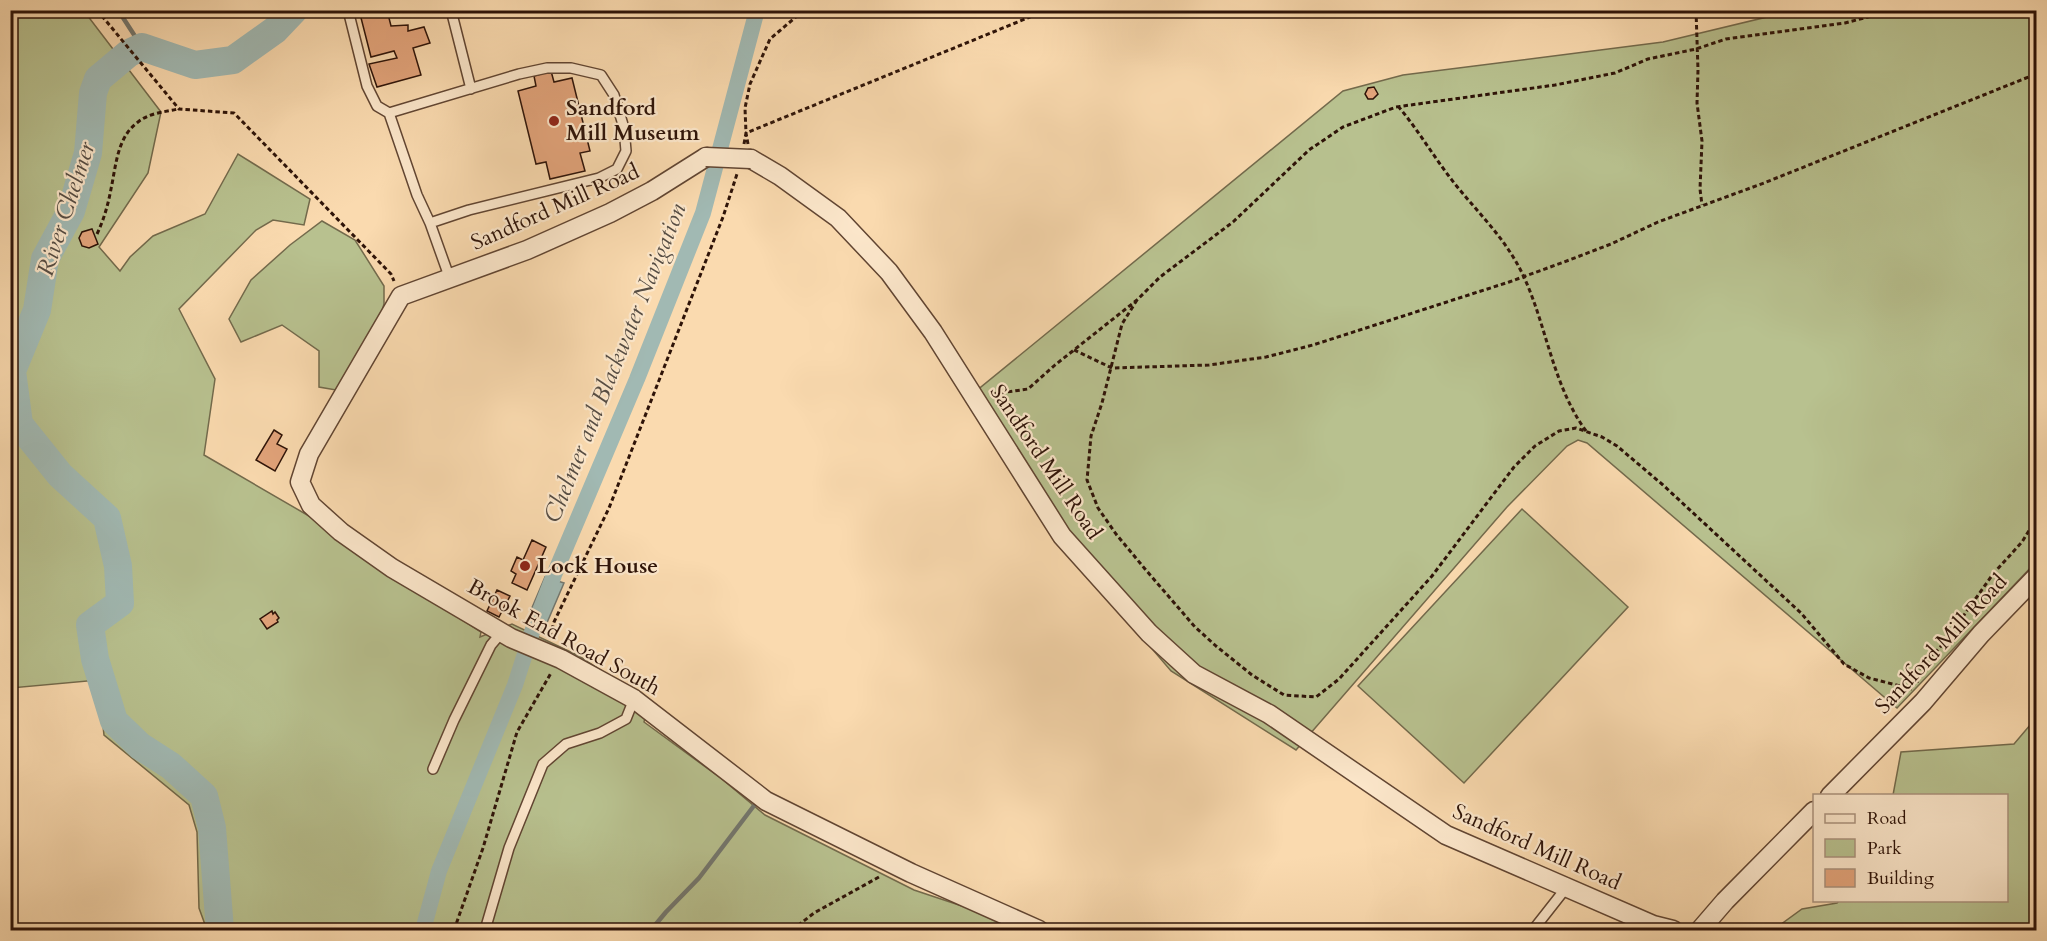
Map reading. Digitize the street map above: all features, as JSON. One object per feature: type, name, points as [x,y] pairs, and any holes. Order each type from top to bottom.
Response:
[{"type":"street","name":"Sandford Mill Road","points":[[401,296],[528,250],[610,213],[652,191],[706,157],[744,157],[780,176],[838,218],[889,272],[933,333],[1062,536],[1149,633],[1194,674],[1269,714],[1446,835],[1653,925],[1673,930]]},
{"type":"street","name":"Brook End Road South","points":[[401,296],[309,454],[300,482],[311,505],[341,532],[392,568],[506,635],[634,699],[766,801],[892,864],[1039,930]]},
{"type":"street","name":"Sandford Mill Road","points":[[1831,794],[1923,702],[1981,634],[2037,577]]},
{"type":"street","points":[[1700,930],[1725,901],[1813,813]]},
{"type":"lane","points":[[348,10],[367,86],[377,106],[389,114],[417,195],[450,279]]},
{"type":"lane","points":[[451,10],[471,89]]},
{"type":"lane","points":[[389,114],[547,68],[571,68],[602,75],[614,95],[624,128],[626,151],[617,169],[599,178],[469,210],[430,224]]},
{"type":"lane","points":[[433,769],[491,645],[506,635]]},
{"type":"lane","points":[[485,930],[509,848],[543,764],[566,744],[600,733],[626,719],[634,699]]},
{"type":"lane","points":[[1533,930],[1566,888]]},
{"type":"path","points":[[97,10],[178,109]]},
{"type":"path","points":[[454,930],[483,848],[517,732],[551,676],[545,653],[554,622],[609,508],[719,228],[744,157],[745,108],[750,84],[770,39],[804,10]]},
{"type":"path","points":[[746,133],[1047,10]]},
{"type":"path","points":[[1696,10],[1697,103],[1702,141],[1700,189],[1702,205]]},
{"type":"path","points":[[971,395],[1004,394],[1028,389],[1137,300],[1160,277],[1233,222],[1308,150],[1343,127],[1398,106],[1555,85],[1615,73],[1648,59],[1696,49],[1726,39],[1845,22],[1895,10]]},
{"type":"path","points":[[1074,350],[1112,368],[1209,365],[1266,357],[1313,345],[1524,276],[1611,244],[1702,205],[1764,183],[2037,74]]},
{"type":"path","points":[[1398,106],[1441,166],[1508,248],[1524,276],[1555,369],[1576,417],[1587,432]]},
{"type":"path","points":[[98,234],[104,218],[120,146],[138,121],[178,109],[234,113],[391,274],[401,296]]},
{"type":"path","points":[[1137,300],[1122,324],[1112,368],[1091,436],[1087,480],[1098,508],[1116,534],[1195,627],[1252,675],[1284,695],[1316,697],[1339,679],[1432,576],[1514,467],[1535,446],[1558,430],[1576,428],[1602,437],[1617,446],[1721,536],[1801,613],[1844,664],[1869,678],[1917,690],[1917,671],[1945,642],[1993,574],[2022,542],[2037,519]]},
{"type":"path","points":[[792,930],[814,913],[875,880],[892,864]]},
{"type":"green space","points":[[11,11],[84,11],[161,112],[148,173],[99,247],[120,271],[130,257],[153,236],[205,214],[238,154],[310,199],[304,225],[273,220],[256,230],[179,309],[215,379],[204,455],[309,516],[481,632],[480,637],[512,624],[579,656],[649,702],[644,722],[722,779],[765,815],[914,890],[1034,930],[207,930],[199,908],[197,832],[189,805],[104,735],[98,680],[11,688]]},
{"type":"green space","points":[[1792,11],[2036,11],[2036,562],[1897,708],[1587,443],[1578,440],[1567,446],[1507,507],[1296,750],[1171,671],[1058,539],[970,396],[1343,91],[1403,75],[1663,42]]},
{"type":"green space","points":[[322,221],[355,240],[384,286],[384,304],[378,325],[336,390],[319,387],[319,351],[282,325],[241,342],[229,319],[251,280],[290,245]]},
{"type":"green space","points":[[1522,509],[1628,607],[1464,783],[1358,686]]},
{"type":"green space","points":[[2036,718],[2036,930],[1773,930],[1802,909],[1838,902],[2008,902],[2008,794],[1893,794],[1901,752],[2014,744]]},
{"type":"water","points":[[545,577],[564,583],[543,632],[525,624]]},
{"type":"building","points":[[359,10],[387,10],[391,26],[408,25],[408,31],[424,27],[430,43],[413,48],[421,75],[377,87],[369,64],[397,58],[394,51],[371,57]]},
{"type":"building","name":"Sandford Mill Museum","points":[[551,71],[554,82],[572,78],[590,151],[580,153],[585,171],[550,179],[546,162],[536,164],[518,91],[536,86],[534,76]]},
{"type":"building","points":[[1374,87],[1378,94],[1373,99],[1368,99],[1365,94],[1368,88]]},
{"type":"building","points":[[92,229],[98,244],[89,248],[82,246],[79,238],[82,232]]},
{"type":"building","points":[[274,430],[282,435],[277,444],[287,449],[275,471],[256,460]]},
{"type":"building","name":"Lock House","points":[[532,540],[546,547],[527,590],[512,583],[516,574],[511,571],[517,557],[523,560]]},
{"type":"building","points":[[497,590],[510,596],[499,617],[487,611]]},
{"type":"building","points":[[272,611],[279,618],[278,622],[267,629],[260,619]]},
{"type":"waterway","points":[[118,10],[142,47]]},
{"type":"waterway","name":"River Chelmer","points":[[220,930],[212,828],[204,796],[171,766],[140,746],[114,721],[95,659],[90,625],[120,603],[118,566],[107,518],[60,475],[19,424],[12,371],[37,310],[45,259],[71,211],[88,153],[93,93],[98,79],[129,53],[142,47],[195,65],[233,60],[275,30],[294,10]]},
{"type":"waterway","name":"Chelmer and Blackwater Navigation","points":[[423,930],[439,871],[515,685],[554,575],[637,379],[703,213],[757,10]]},
{"type":"waterway","points":[[651,930],[699,878],[756,803]]},
{"type":"place","name":"Sandford Mill Museum","points":[[554,121]]},
{"type":"place","name":"Lock House","points":[[525,566]]}]
